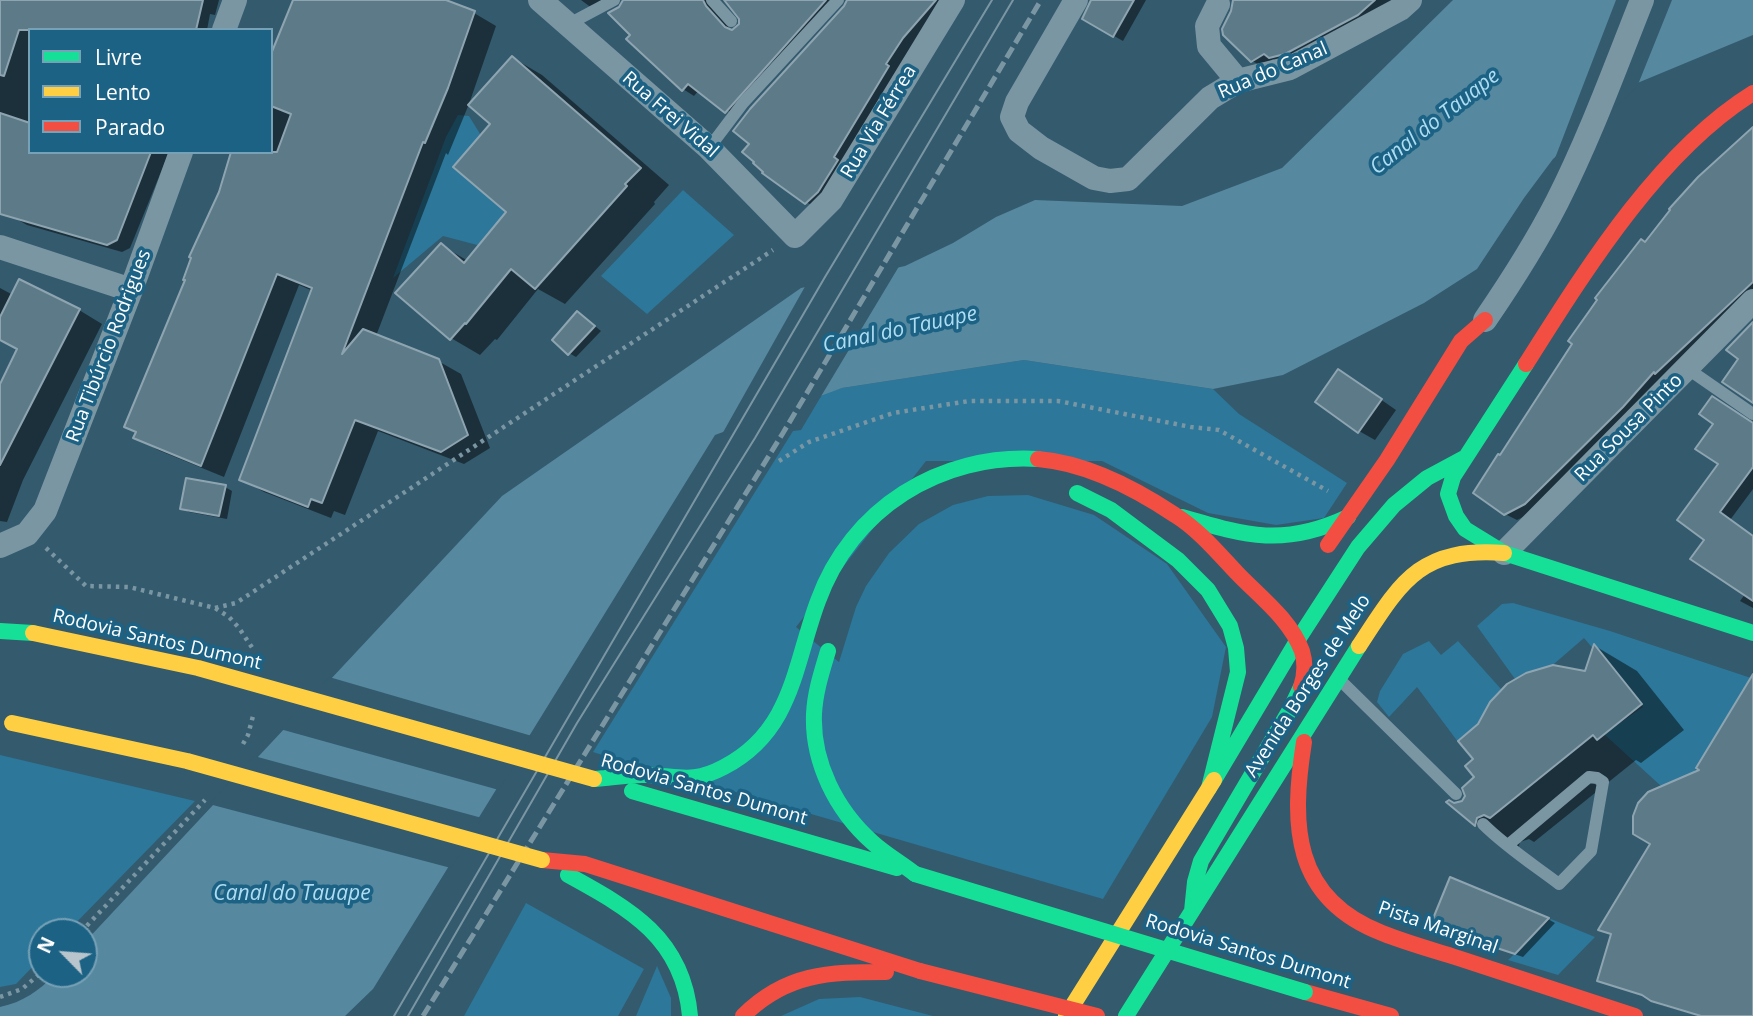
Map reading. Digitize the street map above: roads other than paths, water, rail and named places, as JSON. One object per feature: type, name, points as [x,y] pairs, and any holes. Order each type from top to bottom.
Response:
[{"type":"main road","name":"Avenida Borges de Melo","points":[[1504,553],[1465,529],[1456,516],[1449,503],[1448,494],[1453,477],[1599,253],[1642,197],[1678,156],[1731,106],[1753,93]]},
{"type":"main road","points":[[1318,560],[1387,460],[1461,341],[1483,331]]},
{"type":"main road","name":"Avenida Borges de Melo","points":[[1066,1016],[1209,788],[1297,641],[1358,547],[1394,505],[1427,478],[1466,457]]},
{"type":"main road","points":[[594,779],[648,775],[678,779],[718,772],[752,748],[778,718],[791,689],[825,582],[842,551],[863,524],[887,503],[915,484],[943,471],[973,462],[1005,458],[1033,458],[1058,462],[1111,481],[1176,515],[1261,538],[1303,535],[1328,528],[1348,517]]},
{"type":"main road","points":[[1388,535],[1394,505],[1412,473]]},
{"type":"main road","points":[[1064,488],[1084,495],[1116,513],[1191,568],[1220,606],[1238,655],[1238,672],[1209,788]]},
{"type":"main road","points":[[1176,515],[1229,564],[1282,630],[1297,641],[1305,664],[1301,684],[1291,708],[1201,861],[1195,882],[1192,911]]},
{"type":"main road","name":"Avenida Borges de Melo","points":[[1126,1016],[1308,723],[1392,595],[1408,576],[1427,563],[1448,554],[1482,550],[1504,553]]},
{"type":"main road","points":[[1504,553],[1753,633]]},
{"type":"main road","points":[[1209,788],[1282,630]]},
{"type":"main road","name":"Rodovia Santos Dumont","points":[[0,631],[33,633],[198,668],[594,779],[1391,1016]]},
{"type":"main road","points":[[832,634],[816,696],[814,736],[827,785],[870,840],[915,874]]},
{"type":"main road","points":[[1338,649],[1338,677]]},
{"type":"main road","points":[[6,722],[187,761],[542,860],[585,864],[920,971],[1097,1016]]},
{"type":"main road","name":"Pista Marginal","points":[[1308,723],[1297,785],[1295,814],[1308,865],[1316,883],[1335,905],[1351,918],[1381,933],[1635,1016]]},
{"type":"main road","points":[[542,860],[638,916],[658,936],[677,965],[689,997],[690,1016]]},
{"type":"main road","points":[[743,1016],[785,983],[829,972],[920,971]]},
{"type":"street","points":[[225,28],[235,0]]},
{"type":"street","name":"Rua Frei Vidal","points":[[540,0],[709,148],[794,236]]},
{"type":"street","name":"Rua Via Férrea","points":[[794,236],[831,200],[953,0]]},
{"type":"street","name":"Rua do Canal","points":[[1076,0],[1017,102],[1012,117],[1019,131],[1041,148],[1094,178],[1110,181],[1128,180],[1210,98],[1238,81],[1290,68],[1400,9],[1410,0]]},
{"type":"street","points":[[1483,331],[1557,202],[1588,135],[1642,0]]},
{"type":"street","points":[[1219,2],[1207,26],[1209,46],[1238,81]]},
{"type":"street","name":"Rua Tibúrcio Rodrigues","points":[[0,546],[27,534],[45,511],[131,290],[179,154]]},
{"type":"street","points":[[0,247],[131,290]]},
{"type":"street","name":"Rua Sousa Pinto","points":[[1504,553],[1753,302]]},
{"type":"street","points":[[1146,1016],[1281,795],[1285,852],[1294,874],[1323,918],[1345,933],[1376,946],[1564,1007],[1562,1016]]},
{"type":"lane","points":[[567,25],[614,0]]},
{"type":"lane","points":[[712,0],[731,21]]},
{"type":"lane","points":[[709,148],[743,103],[838,0]]},
{"type":"lane","points":[[1688,369],[1753,414]]},
{"type":"lane","points":[[1338,677],[1456,794]]},
{"type":"lane","points":[[1483,824],[1508,845],[1559,884],[1591,851],[1603,782],[1589,777],[1508,845]]},
{"type":"water","name":"Canal do Tauape","points":[[1453,0],[1753,0],[1753,35],[1635,84],[1553,159],[1477,269],[1424,303],[1283,375],[1213,389],[1024,360],[842,388],[715,435],[373,989],[345,1016],[0,1016],[0,1007],[16,1002],[40,988],[98,988],[98,928],[502,496],[801,288],[905,266],[953,243],[996,217],[1035,200],[1182,206],[1282,168]]},
{"type":"tram line","points":[[394,1016],[825,277],[992,0]]},
{"type":"tram line","points":[[408,1016],[577,723],[755,438],[1013,0]]},
{"type":"railway","points":[[423,1016],[783,433],[1041,0]]}]
